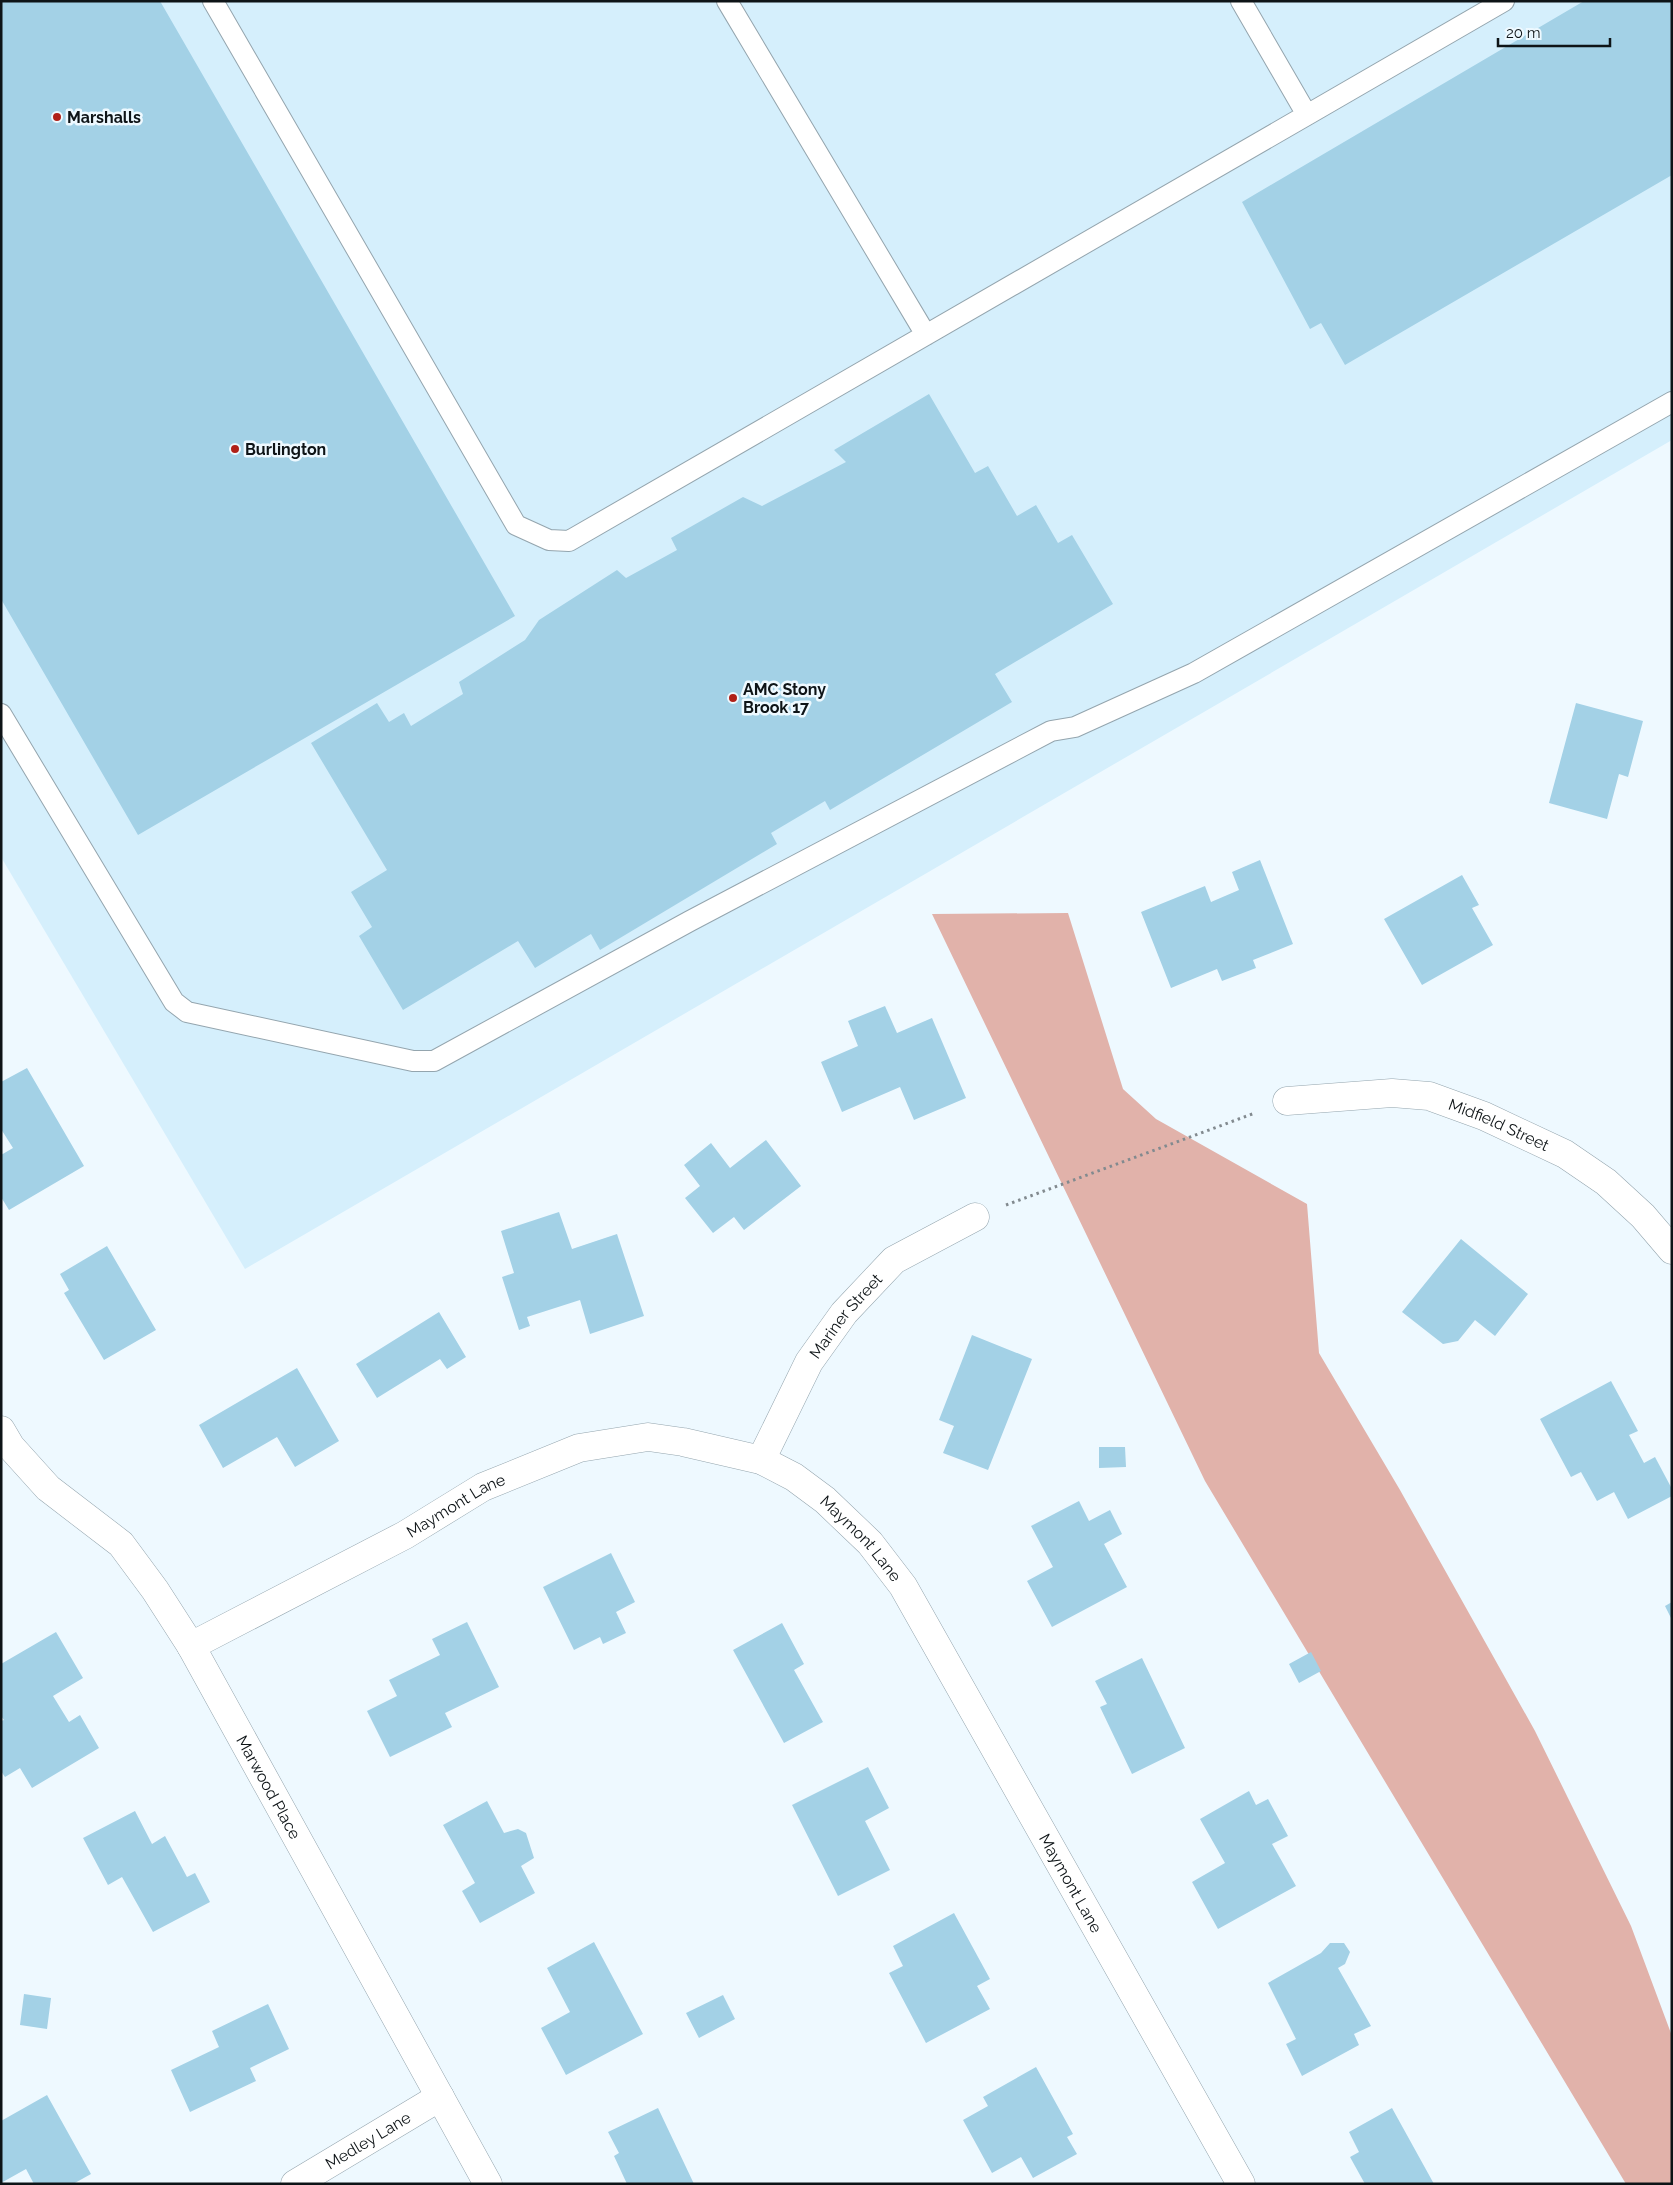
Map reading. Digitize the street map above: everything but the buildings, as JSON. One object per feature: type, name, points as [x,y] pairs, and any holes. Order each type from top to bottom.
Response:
[{"type":"street","name":"Midfield Street","points":[[1287,1101],[1392,1093],[1429,1096],[1484,1116],[1565,1154],[1606,1182],[1643,1216],[1672,1250]]},
{"type":"street","name":"Mariner Street","points":[[761,1460],[809,1362],[844,1313],[894,1260],[975,1217]]},
{"type":"street","name":"Marwood Place","points":[[1,1430],[11,1447],[48,1488],[121,1544],[156,1590],[191,1646],[488,2184]]},
{"type":"street","name":"Maymont Lane","points":[[191,1646],[405,1535],[483,1487],[579,1448],[648,1437],[683,1442],[761,1460],[794,1477],[825,1500],[870,1543],[903,1586],[1241,2184]]},
{"type":"street","name":"Medley Lane","points":[[295,2184],[440,2097]]},
{"type":"lane","points":[[212,1],[516,525],[549,540],[569,541],[1504,1]]},
{"type":"lane","points":[[727,1],[926,335]]},
{"type":"lane","points":[[1241,1],[1307,115]]},
{"type":"lane","points":[[1,714],[174,1002],[187,1012],[413,1061],[434,1061],[690,921],[1051,731],[1075,727],[1194,673],[1672,402]]},
{"type":"path","points":[[975,1217],[1287,1101]]},
{"type":"shaded area","points":[[1,1],[1672,1],[1672,440],[245,1269],[1,857]]},
{"type":"shaded area","points":[[1068,913],[1123,1089],[1156,1119],[1307,1204],[1319,1353],[1400,1490],[1535,1731],[1631,1926],[1672,2036],[1672,2184],[1626,2184],[1205,1481],[932,914]]},
{"type":"place","name":"Marshalls","points":[[57,117]]},
{"type":"place","name":"Burlington","points":[[235,449]]},
{"type":"place","name":"AMC Stony Brook 17","points":[[733,698]]}]
